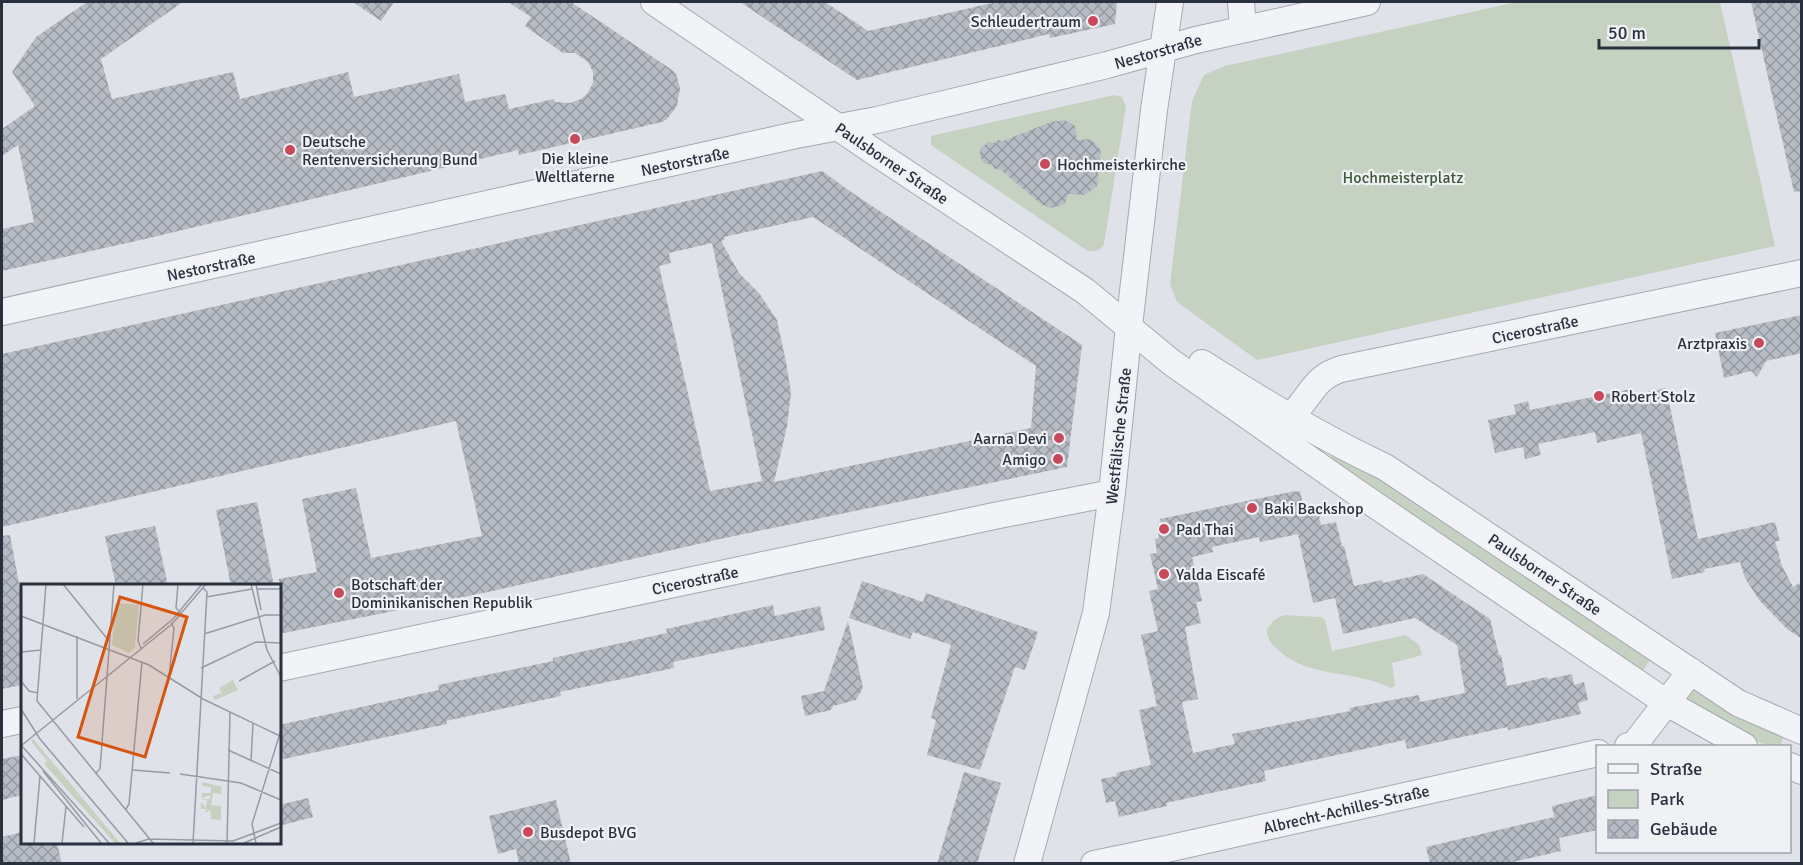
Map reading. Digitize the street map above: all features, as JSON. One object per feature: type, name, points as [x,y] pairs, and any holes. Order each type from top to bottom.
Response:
[{"type":"street","name":"Paulsborner Straße","points":[[654,2],[1085,291],[1172,362],[1281,425],[1338,445],[1385,467],[1738,703],[1802,731]]},
{"type":"street","name":"Westfälische Straße","points":[[1031,863],[1096,613],[1170,2]]},
{"type":"street","points":[[1241,2],[1243,29]]},
{"type":"street","name":"Nestorstraße","points":[[2,312],[796,135],[839,128],[1107,65],[1243,29],[1367,2]]},
{"type":"street","name":"Cicerostraße","points":[[1281,425],[1298,408],[1317,383],[1330,373],[1341,369],[1802,273]]},
{"type":"street","name":"Paulsborner Straße","points":[[1281,425],[1356,492],[1668,703],[1741,745]]},
{"type":"street","name":"Cicerostraße","points":[[280,668],[1112,493]]},
{"type":"street","points":[[1634,745],[1691,671]]},
{"type":"street","points":[[2,724],[21,720]]},
{"type":"street","name":"Albrecht-Achilles-Straße","points":[[1094,864],[1596,753]]},
{"type":"green space","name":"Hochmeisterplatz","points":[[1517,2],[1720,2],[1775,246],[1257,360],[1177,302],[1170,284],[1192,101],[1204,75],[1225,66]]},
{"type":"green space","points":[[1115,95],[1122,97],[1126,106],[1104,244],[1096,251],[1088,251],[931,145],[931,136]]},
{"type":"green space","points":[[1334,452],[1387,481],[1651,658],[1641,673],[1328,461]]},
{"type":"green space","points":[[1284,615],[1321,617],[1325,620],[1332,651],[1406,635],[1419,645],[1422,655],[1392,663],[1395,686],[1391,688],[1370,680],[1316,669],[1286,657],[1270,641],[1267,629],[1274,620]]},
{"type":"green space","points":[[1693,689],[1741,718],[1784,736],[1780,745],[1769,745],[1744,736],[1685,699]]},
{"type":"building","points":[[87,2],[183,2],[101,59],[112,99],[233,72],[240,99],[348,72],[354,97],[459,74],[465,102],[505,94],[509,109],[554,99],[555,102],[570,103],[581,99],[593,83],[593,72],[588,62],[575,53],[563,53],[525,26],[531,17],[508,2],[571,2],[672,70],[676,74],[680,88],[677,106],[662,122],[519,155],[518,150],[2,271],[2,229],[34,222],[18,145],[2,156],[2,129],[35,106],[12,72],[36,37]]},
{"type":"building","points":[[353,2],[394,2],[381,21]]},
{"type":"building","points":[[740,2],[825,2],[868,31],[997,2],[1117,2],[1115,24],[1050,38],[1049,34],[857,80]]},
{"type":"building","points":[[1751,2],[1802,2],[1802,191],[1794,192]]},
{"type":"building","name":"Hochmeisterkirche","points":[[1065,120],[1075,126],[1077,140],[1091,139],[1101,150],[1097,186],[1085,195],[1068,194],[1065,204],[1051,208],[1041,204],[1001,170],[984,163],[980,156],[980,149],[988,142],[997,143],[997,140],[1003,141],[1051,122]]},
{"type":"building","points":[[822,171],[1082,345],[1067,467],[720,539],[493,591],[280,634],[279,579],[317,572],[302,499],[356,488],[371,558],[482,536],[456,421],[2,527],[2,354]],"holes":[[[813,217],[1036,366],[1031,428],[774,482],[787,426],[791,393],[777,320],[759,293],[739,273],[721,241],[725,240],[724,237]],[[712,243],[762,481],[710,491],[659,266],[671,263],[669,253]]]},
{"type":"building","name":"Arztpraxis","points":[[1802,315],[1802,353],[1766,361],[1757,377],[1751,371],[1724,378],[1715,333]]},
{"type":"building","points":[[1666,388],[1698,539],[1775,522],[1780,541],[1775,541],[1782,566],[1793,587],[1802,582],[1802,639],[1787,629],[1759,600],[1745,578],[1740,562],[1704,569],[1705,572],[1672,579],[1641,433],[1597,443],[1595,432],[1538,444],[1541,455],[1525,459],[1523,447],[1495,453],[1488,420],[1516,414],[1514,405],[1528,401],[1530,410],[1631,389],[1633,395]]},
{"type":"building","points":[[1300,491],[1303,505],[1317,505],[1321,525],[1336,522],[1354,586],[1382,580],[1383,583],[1423,574],[1490,619],[1499,655],[1501,655],[1507,686],[1572,674],[1574,685],[1584,682],[1588,700],[1578,703],[1581,714],[1407,749],[1405,740],[1264,771],[1266,781],[1166,803],[1167,806],[1119,817],[1115,801],[1106,803],[1101,779],[1151,765],[1139,710],[1157,706],[1141,635],[1158,631],[1149,591],[1158,589],[1150,554],[1157,553],[1155,539],[1159,538],[1157,525],[1161,524],[1160,519]],"holes":[[[1298,534],[1313,603],[1335,598],[1343,634],[1415,618],[1457,645],[1465,693],[1420,702],[1419,695],[1349,708],[1350,711],[1232,734],[1235,744],[1193,753],[1182,702],[1198,699],[1185,627],[1201,623],[1196,602],[1202,601],[1192,557],[1213,552],[1212,547],[1259,537],[1260,542]]]},
{"type":"building","points":[[257,502],[274,584],[231,584],[216,510]]},
{"type":"building","points":[[155,526],[168,584],[116,584],[105,536]]},
{"type":"building","points":[[10,535],[21,595],[21,685],[2,689],[2,536]]},
{"type":"building","points":[[862,581],[923,602],[926,593],[1038,632],[1025,670],[1015,667],[980,770],[927,755],[936,720],[931,718],[951,645],[913,632],[910,639],[849,618]]},
{"type":"building","points":[[773,605],[775,616],[820,606],[825,630],[673,662],[674,668],[560,692],[561,696],[446,721],[447,724],[280,760],[280,725],[439,690],[438,685],[553,661],[553,658],[667,633],[666,629]]},
{"type":"building","points":[[848,621],[863,688],[856,700],[833,706],[831,710],[805,716],[801,696],[824,691]]},
{"type":"building","points":[[21,755],[21,795],[2,800],[2,759]]},
{"type":"building","points":[[964,772],[1001,783],[977,864],[937,864]]},
{"type":"building","points":[[1596,795],[1596,830],[1559,838],[1561,851],[1504,864],[1430,864],[1426,847],[1554,817],[1552,806]]},
{"type":"building","points":[[308,798],[313,817],[280,826],[280,805]]},
{"type":"building","name":"Busdepot BVG","points":[[556,800],[571,864],[519,864],[516,849],[498,854],[489,816]]},
{"type":"building","points":[[21,832],[21,844],[57,844],[62,864],[2,864],[2,837]]},
{"type":"place","name":"Schleudertraum","points":[[1093,21]]},
{"type":"place","name":"Die kleine Weltlaterne","points":[[575,139]]},
{"type":"place","name":"Deutsche Rentenversicherung Bund","points":[[290,150]]},
{"type":"place","name":"Hochmeisterkirche","points":[[1045,164]]},
{"type":"place","name":"Arztpraxis","points":[[1759,343]]},
{"type":"place","name":"Robert Stolz","points":[[1599,396]]},
{"type":"place","name":"Aarna Devi","points":[[1059,438]]},
{"type":"place","name":"Amigo","points":[[1058,459]]},
{"type":"place","name":"Baki Backshop","points":[[1252,508]]},
{"type":"place","name":"Pad Thai","points":[[1164,529]]},
{"type":"place","name":"Yalda Eiscafé","points":[[1164,574]]},
{"type":"place","name":"Botschaft der Dominikanischen Republik","points":[[339,593]]},
{"type":"place","name":"Busdepot BVG","points":[[528,832]]}]
